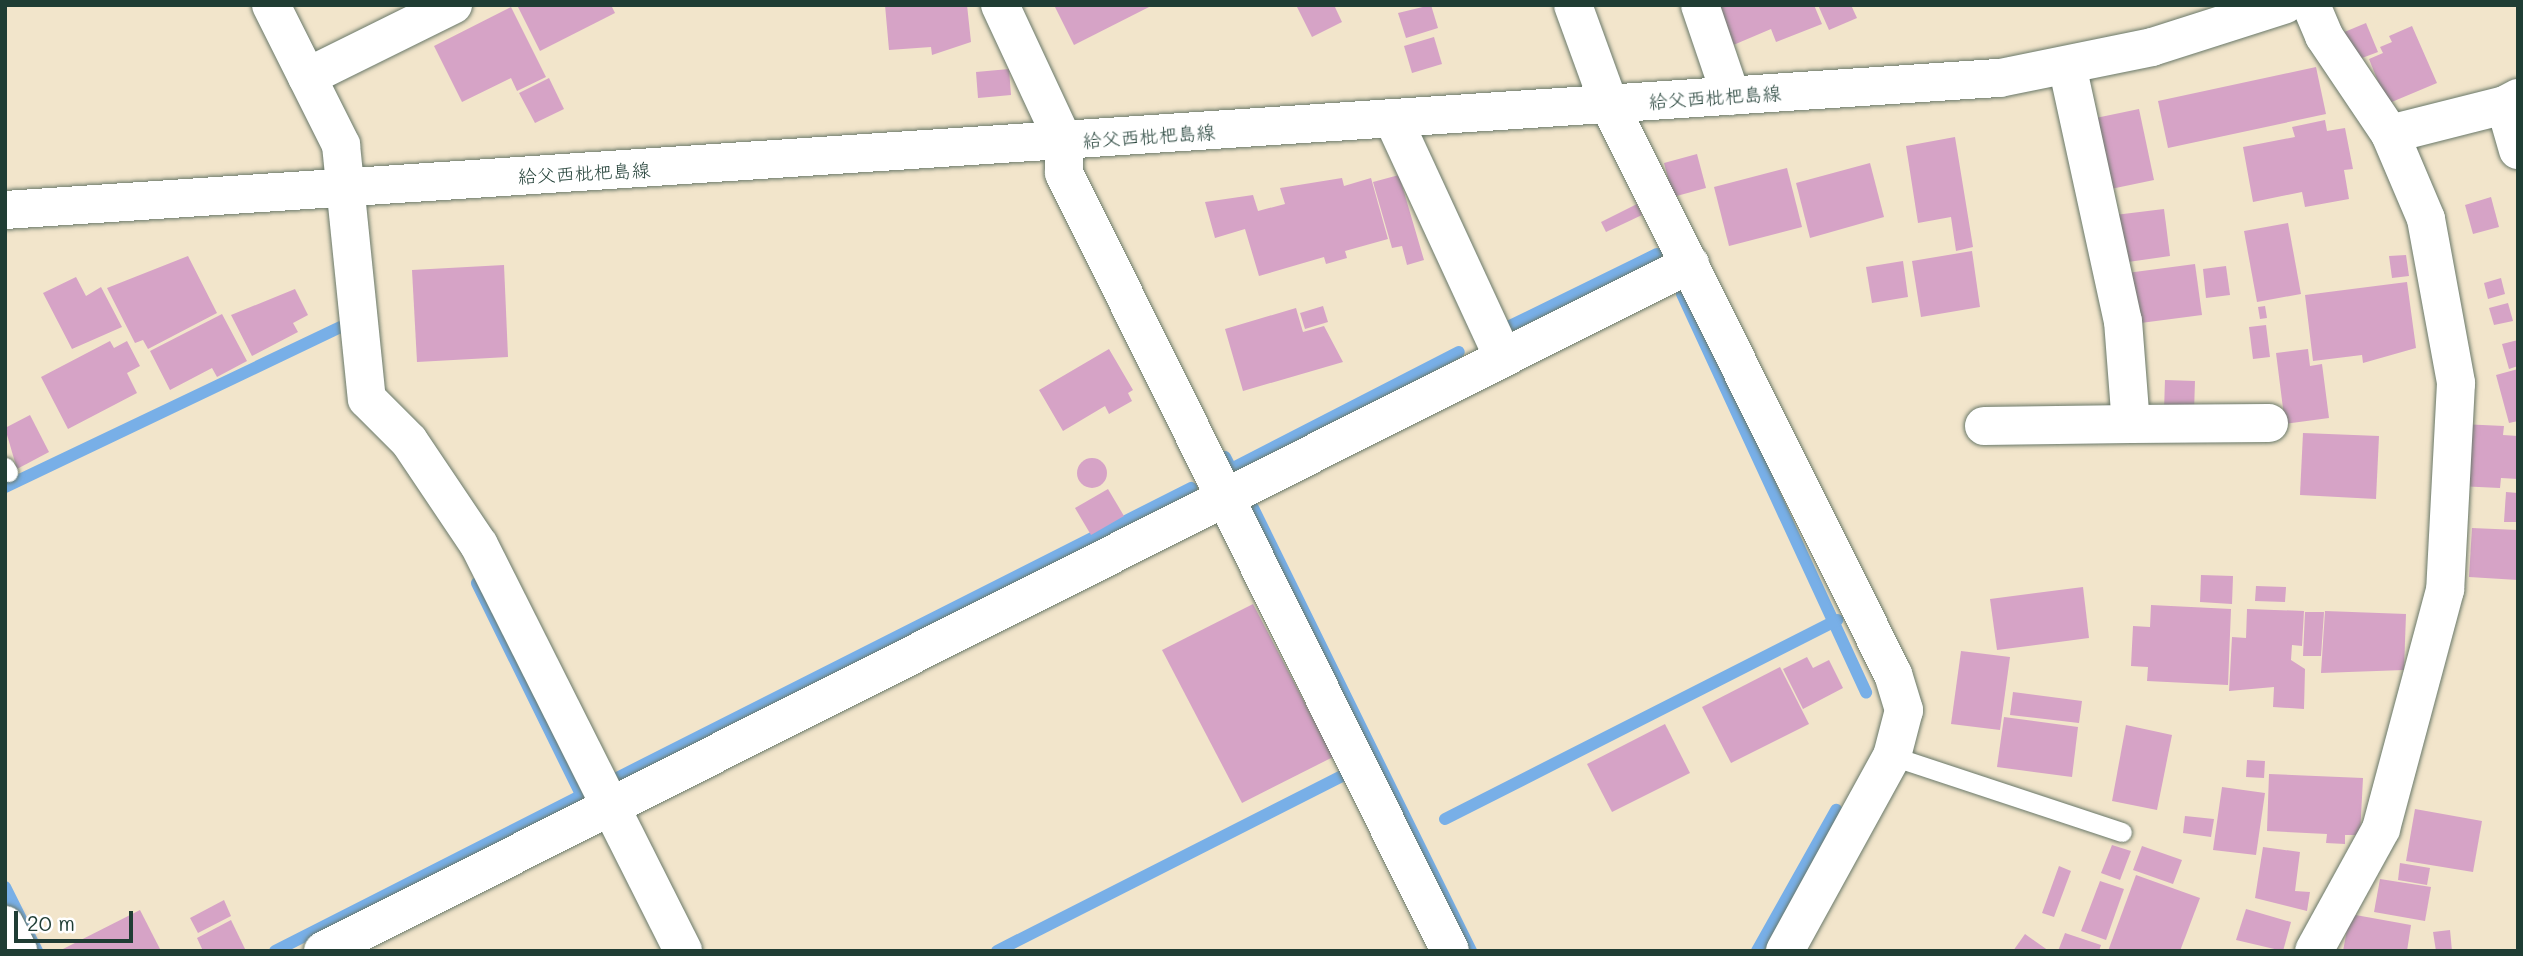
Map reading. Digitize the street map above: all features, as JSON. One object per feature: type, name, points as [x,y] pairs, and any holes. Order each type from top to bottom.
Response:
[{"type":"street","points":[[271,5],[341,145],[348,187],[368,399],[410,440],[465,521],[683,951]]},
{"type":"street","points":[[307,77],[453,5]]},
{"type":"street","points":[[1000,5],[1065,142],[1064,173],[1450,951]]},
{"type":"street","points":[[1573,5],[1609,104],[1893,674],[1904,710],[1892,756],[1785,951]]},
{"type":"street","points":[[1700,5],[1731,96]]},
{"type":"street","name":"給父西枇杷島線","points":[[5,210],[1065,142],[2000,78],[2152,47],[2284,5]]},
{"type":"street","points":[[2311,5],[2324,36],[2390,134],[2426,219],[2456,383],[2445,590],[2381,829],[2314,951]]},
{"type":"street","points":[[2067,65],[2123,321],[2131,424]]},
{"type":"street","points":[[2390,134],[2511,101],[2518,150]]},
{"type":"street","points":[[1393,119],[1503,357]]},
{"type":"street","points":[[323,951],[1224,495],[1690,264]]},
{"type":"street","points":[[1984,426],[2269,423]]},
{"type":"street","points":[[5,925],[18,951]]},
{"type":"lane","points":[[1892,756],[2122,832]]},
{"type":"building","points":[[517,5],[611,5],[615,13],[540,51]]},
{"type":"building","points":[[885,5],[967,5],[971,42],[932,55],[931,47],[889,50]]},
{"type":"building","points":[[1054,5],[1153,5],[1074,45]]},
{"type":"building","points":[[1296,5],[1334,5],[1342,22],[1312,37]]},
{"type":"building","points":[[1431,5],[1438,28],[1406,38],[1398,13]]},
{"type":"building","points":[[1715,5],[1814,5],[1822,24],[1776,42],[1771,29],[1731,46]]},
{"type":"building","points":[[1818,5],[1851,5],[1857,18],[1829,30]]},
{"type":"building","points":[[511,7],[546,77],[517,91],[511,78],[462,102],[434,46]]},
{"type":"building","points":[[2366,23],[2378,52],[2354,61],[2342,33]]},
{"type":"building","points":[[2412,26],[2437,83],[2387,104],[2369,59],[2383,53],[2380,47],[2392,42],[2389,36]]},
{"type":"building","points":[[1434,37],[1442,64],[1412,73],[1404,46]]},
{"type":"building","points":[[2316,67],[2326,114],[2168,148],[2158,101]]},
{"type":"building","points":[[1009,69],[1011,95],[978,98],[976,72]]},
{"type":"building","points":[[549,78],[564,109],[535,123],[519,93]]},
{"type":"building","points":[[2139,109],[2154,180],[2106,190],[2091,119]]},
{"type":"building","points":[[2325,120],[2327,131],[2345,128],[2353,169],[2344,170],[2349,199],[2305,207],[2302,192],[2253,202],[2243,147],[2295,137],[2292,127]]},
{"type":"building","points":[[1955,137],[1973,247],[1956,251],[1951,217],[1918,223],[1906,146]]},
{"type":"building","points":[[1697,154],[1706,188],[1673,197],[1664,163]]},
{"type":"building","points":[[1870,163],[1884,217],[1810,238],[1796,183]]},
{"type":"building","points":[[1787,168],[1802,227],[1729,246],[1714,187]]},
{"type":"building","points":[[1399,175],[1424,260],[1407,265],[1402,246],[1392,248],[1373,182]]},
{"type":"building","points":[[1342,178],[1344,186],[1371,178],[1388,239],[1345,251],[1347,258],[1326,264],[1324,257],[1259,276],[1245,229],[1215,238],[1205,202],[1253,195],[1258,211],[1285,204],[1280,188]]},
{"type":"building","points":[[2491,197],[2499,227],[2473,234],[2465,205]]},
{"type":"building","points":[[1637,204],[1642,215],[1606,232],[1601,222]]},
{"type":"building","points":[[2164,209],[2170,256],[2121,263],[2115,215]]},
{"type":"building","points":[[2288,223],[2301,294],[2257,302],[2244,231]]},
{"type":"building","points":[[1972,251],[1980,307],[1921,317],[1912,261]]},
{"type":"building","points":[[2406,255],[2409,276],[2392,278],[2389,256]]},
{"type":"building","points":[[188,256],[217,313],[148,349],[143,340],[135,343],[107,288]]},
{"type":"building","points":[[1903,261],[1908,297],[1872,303],[1866,267]]},
{"type":"building","points":[[2195,264],[2202,315],[2133,324],[2127,273]]},
{"type":"building","points":[[504,265],[508,357],[417,362],[412,270]]},
{"type":"building","points":[[2226,266],[2230,295],[2206,298],[2203,269]]},
{"type":"building","points":[[76,277],[86,296],[101,287],[122,327],[72,349],[43,293]]},
{"type":"building","points":[[2501,278],[2505,294],[2488,299],[2484,283]]},
{"type":"building","points":[[2407,282],[2416,348],[2363,363],[2362,355],[2313,361],[2305,295]]},
{"type":"building","points":[[295,289],[308,315],[293,323],[298,332],[252,356],[231,315]]},
{"type":"building","points":[[2508,303],[2513,321],[2494,325],[2489,308]]},
{"type":"building","points":[[1323,306],[1328,322],[1305,329],[1300,313]]},
{"type":"building","points":[[2265,306],[2267,318],[2260,319],[2258,307]]},
{"type":"building","points":[[1296,308],[1303,332],[1324,326],[1343,362],[1243,391],[1225,329]]},
{"type":"building","points":[[222,314],[247,361],[217,377],[212,368],[170,390],[150,351]]},
{"type":"building","points":[[2266,325],[2270,357],[2253,359],[2249,327]]},
{"type":"building","points":[[2518,340],[2518,366],[2509,369],[2502,344]]},
{"type":"building","points":[[110,341],[114,348],[127,341],[140,366],[127,373],[137,393],[68,429],[41,377]]},
{"type":"building","points":[[1109,349],[1133,390],[1128,393],[1132,401],[1109,414],[1105,406],[1063,431],[1039,390]]},
{"type":"building","points":[[2308,349],[2310,366],[2322,364],[2329,418],[2285,424],[2276,353]]},
{"type":"building","points":[[2518,369],[2518,421],[2509,423],[2496,375]]},
{"type":"building","points":[[2165,380],[2195,381],[2194,412],[2164,411]]},
{"type":"building","points":[[30,415],[49,452],[17,469],[5,428]]},
{"type":"building","points":[[2461,424],[2504,426],[2503,435],[2518,436],[2518,479],[2501,478],[2500,488],[2458,486]]},
{"type":"building","points":[[2303,433],[2379,436],[2376,499],[2300,495]]},
{"type":"building","points":[[1092,458],[1103,462],[1107,473],[1103,484],[1092,488],[1081,484],[1077,473],[1081,462]]},
{"type":"building","points":[[1108,489],[1124,516],[1091,535],[1075,508]]},
{"type":"building","points":[[2506,492],[2518,493],[2518,522],[2504,522]]},
{"type":"building","points":[[2472,528],[2518,530],[2518,580],[2469,577]]},
{"type":"building","points":[[2201,575],[2233,576],[2232,604],[2200,602]]},
{"type":"building","points":[[2256,586],[2286,587],[2285,602],[2255,601]]},
{"type":"building","points":[[2083,587],[2089,638],[1997,650],[1990,599]]},
{"type":"building","points":[[1253,604],[1333,757],[1242,803],[1162,650]]},
{"type":"building","points":[[2151,605],[2231,609],[2228,685],[2147,681],[2148,667],[2131,666],[2133,626],[2150,627]]},
{"type":"building","points":[[2247,609],[2304,611],[2302,646],[2292,645],[2291,660],[2305,669],[2304,709],[2273,707],[2274,687],[2229,691],[2232,637],[2246,638]]},
{"type":"building","points":[[2325,611],[2406,614],[2404,670],[2321,673]]},
{"type":"building","points":[[2305,612],[2324,612],[2321,656],[2303,656]]},
{"type":"building","points":[[1961,651],[2010,657],[2000,730],[1951,724]]},
{"type":"building","points":[[1807,657],[1813,668],[1829,660],[1843,688],[1803,709],[1783,669]]},
{"type":"building","points":[[1780,667],[1809,724],[1731,763],[1702,707]]},
{"type":"building","points":[[2013,692],[2082,701],[2079,723],[2010,715]]},
{"type":"building","points":[[2004,717],[2078,727],[2072,777],[1997,767]]},
{"type":"building","points":[[1665,724],[1690,773],[1612,812],[1587,764]]},
{"type":"building","points":[[2126,725],[2172,735],[2157,810],[2112,801]]},
{"type":"building","points":[[2247,760],[2265,761],[2264,778],[2246,777]]},
{"type":"building","points":[[2269,774],[2363,778],[2360,835],[2345,835],[2345,844],[2326,843],[2327,834],[2267,831]]},
{"type":"building","points":[[2222,787],[2265,793],[2256,855],[2213,850]]},
{"type":"building","points":[[2415,809],[2482,821],[2473,872],[2406,861]]},
{"type":"building","points":[[2185,816],[2214,819],[2211,837],[2183,833]]},
{"type":"building","points":[[2112,845],[2131,851],[2120,880],[2101,873]]},
{"type":"building","points":[[2142,846],[2182,860],[2173,884],[2133,870]]},
{"type":"building","points":[[2263,847],[2300,852],[2295,891],[2310,892],[2307,911],[2255,898]]},
{"type":"building","points":[[2400,863],[2430,868],[2427,885],[2398,880]]},
{"type":"building","points":[[2059,866],[2071,871],[2054,917],[2042,913]]},
{"type":"building","points":[[2136,875],[2200,898],[2180,951],[2108,951]]},
{"type":"building","points":[[2380,879],[2431,887],[2425,921],[2374,912]]},
{"type":"building","points":[[2100,881],[2124,889],[2106,940],[2081,931]]},
{"type":"building","points":[[224,900],[231,916],[198,933],[190,918]]},
{"type":"building","points":[[2246,909],[2291,922],[2283,951],[2236,940]]},
{"type":"building","points":[[140,910],[161,951],[64,951],[63,949]]},
{"type":"building","points":[[2350,914],[2411,925],[2407,951],[2343,951]]},
{"type":"building","points":[[231,920],[246,951],[203,951],[197,938]]},
{"type":"building","points":[[2450,930],[2452,951],[2436,951],[2433,932]]},
{"type":"building","points":[[2065,933],[2101,945],[2099,951],[2058,951]]},
{"type":"building","points":[[2025,934],[2049,951],[2013,951]]},
{"type":"waterway","points":[[1508,327],[1657,254]]},
{"type":"waterway","points":[[1682,294],[1866,693]]},
{"type":"waterway","points":[[5,487],[341,327]]},
{"type":"waterway","points":[[1225,457],[1231,469],[1459,352]]},
{"type":"waterway","points":[[613,780],[1191,488]]},
{"type":"waterway","points":[[1253,508],[1471,951]]},
{"type":"waterway","points":[[477,583],[582,796]]},
{"type":"waterway","points":[[1445,819],[1837,620]]},
{"type":"waterway","points":[[997,951],[1346,774]]},
{"type":"waterway","points":[[275,951],[579,797]]},
{"type":"waterway","points":[[1757,951],[1836,810]]},
{"type":"waterway","points":[[5,887],[37,951]]}]
